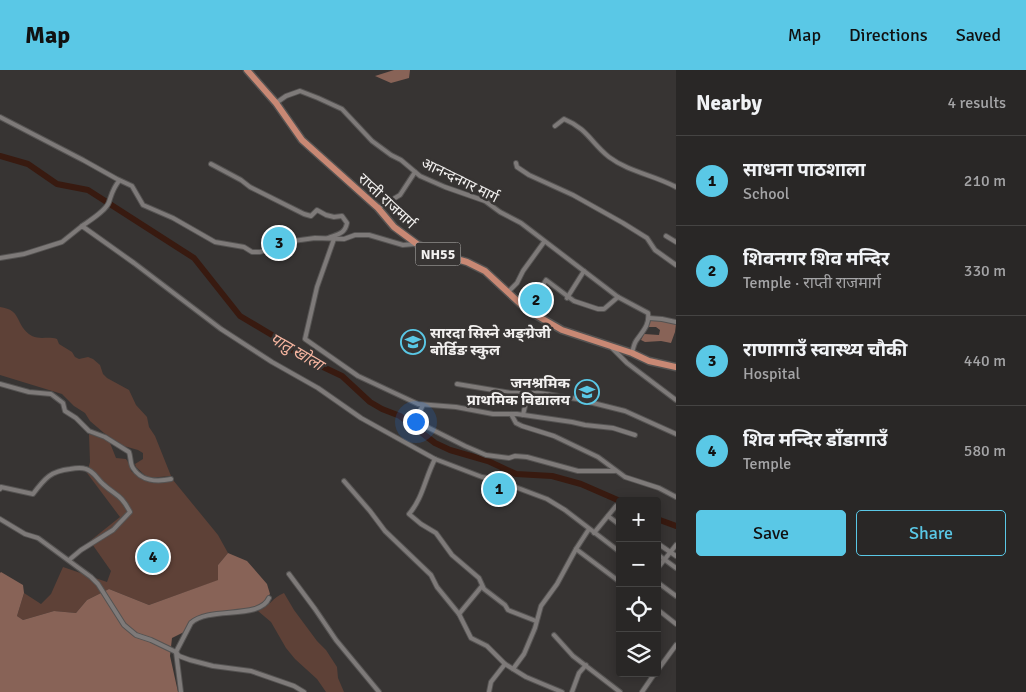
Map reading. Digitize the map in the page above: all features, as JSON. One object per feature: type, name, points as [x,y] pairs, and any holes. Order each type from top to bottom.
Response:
[{"type":"main road","name":"राप्ती राजमार्ग","points":[[247,70],[276,103],[302,140],[378,208],[394,227],[418,244],[433,252],[467,262],[485,271],[527,310],[571,334],[632,353],[649,361],[676,367]]},
{"type":"street","name":"आनन्दनगर मार्ग","points":[[276,103],[286,96],[300,91],[342,109],[372,141],[387,153],[401,160],[414,172],[439,185],[485,201],[506,216],[521,223],[618,297],[648,313],[649,318]]},
{"type":"street","points":[[0,117],[132,186],[143,205],[173,218],[215,242],[244,247],[252,252],[260,252],[293,241],[328,238],[343,232],[346,228],[347,223],[342,216],[334,218],[318,210],[311,216],[304,214],[250,187],[211,164]]},
{"type":"street","points":[[554,126],[564,119],[588,134],[609,157],[627,168],[676,187]]},
{"type":"street","points":[[516,163],[518,167],[529,175],[573,195],[647,238],[656,250],[676,265]]},
{"type":"street","points":[[378,208],[400,195],[414,172]]},
{"type":"street","points":[[0,258],[24,254],[62,242],[94,218],[109,203],[109,196],[119,180]]},
{"type":"street","points":[[82,226],[221,329],[272,362],[318,388],[361,418],[435,459],[482,478],[494,479],[547,500],[616,549]]},
{"type":"street","points":[[328,238],[334,240],[370,235],[403,245],[418,244]]},
{"type":"street","points":[[666,236],[676,242]]},
{"type":"street","points":[[334,240],[317,287],[305,339],[358,376],[404,399],[423,405],[456,407],[493,414],[523,415],[607,427],[635,435]]},
{"type":"street","points":[[507,293],[517,282],[544,242]]},
{"type":"street","points":[[567,298],[584,271]]},
{"type":"street","points":[[527,310],[546,280],[567,298],[579,304],[598,309],[604,309],[618,297]]},
{"type":"street","points":[[632,353],[636,340],[646,327],[649,318],[676,322]]},
{"type":"street","points":[[609,346],[627,363],[676,400]]},
{"type":"street","points":[[0,384],[29,392],[51,394],[63,403],[65,411],[76,418],[89,431],[106,437],[129,452],[133,468],[145,479],[170,479]]},
{"type":"street","points":[[457,384],[511,394],[540,393],[577,399],[625,411],[676,434]]},
{"type":"street","points":[[523,415],[528,393]]},
{"type":"street","points":[[423,405],[414,421],[486,455],[509,458],[515,456],[527,457],[578,471],[615,471]]},
{"type":"street","points":[[511,414],[516,423],[554,436],[598,457],[625,477],[659,488],[676,497]]},
{"type":"street","points":[[435,459],[429,470],[418,504],[409,514],[436,533],[452,555],[479,578],[482,586],[505,605],[508,610],[536,622]]},
{"type":"street","points":[[0,489],[1,487],[33,494],[52,473],[59,470],[80,468],[92,471],[102,484],[120,496],[130,512],[113,530],[80,550],[69,560]]},
{"type":"street","points":[[344,481],[385,531],[431,575],[437,587],[459,614],[471,638],[487,646],[505,664],[513,669],[537,683],[562,692]]},
{"type":"street","points":[[594,533],[616,506]]},
{"type":"street","points":[[608,516],[616,522]]},
{"type":"street","points":[[0,519],[25,534],[38,538],[98,584],[118,616],[136,635],[176,652],[180,656],[201,663],[251,671],[294,686],[304,692]]},
{"type":"street","points":[[513,669],[524,654],[541,606],[557,584],[589,530]]},
{"type":"street","points":[[661,564],[676,545]]},
{"type":"street","points":[[661,546],[676,556]]},
{"type":"street","points":[[576,549],[616,579]]},
{"type":"street","points":[[661,557],[676,568]]},
{"type":"street","points":[[289,574],[336,640],[379,692]]},
{"type":"street","points":[[661,585],[676,596]]},
{"type":"street","points":[[459,614],[482,586]]},
{"type":"street","points":[[181,692],[176,652],[194,620],[228,612],[246,612],[258,609],[264,606],[269,598]]},
{"type":"street","points":[[661,612],[676,624]]},
{"type":"street","points":[[554,635],[573,656],[620,692]]},
{"type":"street","points":[[661,665],[676,645]]},
{"type":"street","points":[[489,692],[491,682],[505,664]]},
{"type":"street","points":[[572,692],[579,673],[586,665]]},
{"type":"street","points":[[642,692],[652,677]]},
{"type":"shaded area","points":[[394,70],[410,70],[409,78],[391,83],[375,76]]},
{"type":"shaded area","points":[[0,307],[12,311],[26,332],[32,336],[57,339],[59,344],[72,352],[75,357],[79,359],[88,357],[93,359],[100,365],[103,374],[107,378],[129,390],[136,405],[147,417],[149,427],[155,436],[171,476],[148,478],[135,464],[143,459],[143,453],[124,446],[104,433],[90,421],[85,413],[74,406],[62,394],[0,375]]},
{"type":"shaded area","points":[[651,320],[664,320],[676,324],[671,343],[661,341],[645,342],[641,340],[644,334],[659,335],[660,330],[656,327],[646,327]]},
{"type":"shaded area","points":[[89,434],[110,443],[116,458],[126,459],[131,471],[146,481],[161,483],[173,480],[218,535],[228,553],[218,565],[219,580],[149,605],[109,589],[87,600],[76,613],[54,611],[23,620],[17,616],[24,593],[41,604],[51,594],[63,567],[107,582],[111,571],[90,541],[120,517],[87,473],[90,462]]},
{"type":"shaded area","points":[[228,553],[247,561],[267,584],[270,594],[257,607],[228,611],[192,620],[184,632],[172,638],[170,656],[178,692],[0,692],[1,572],[23,585],[24,593],[17,616],[23,620],[54,611],[76,613],[87,600],[109,589],[149,605],[218,580],[218,565]]},
{"type":"shaded area","points":[[284,593],[294,610],[337,667],[338,678],[344,692],[326,692],[317,679],[286,648],[271,622],[258,611]]},
{"type":"waterway","name":"पातु खोला","points":[[0,156],[28,164],[57,184],[88,190],[194,258],[240,316],[277,338],[302,357],[342,376],[370,402],[400,416],[435,443],[450,450],[488,461],[516,474],[552,476],[581,484],[616,499]]},
{"type":"waterway","name":"पातु खोला","points":[[661,520],[676,526]]},
{"type":"place","name":"राणागाउँ स्वास्थ्य चौकी","points":[[279,243]]},
{"type":"place","name":"शिवनगर शिव मन्दिर","points":[[536,300]]},
{"type":"place","name":"सारदा सिस्ने अङ्ग्रेजी बोर्डिङ स्कुल","points":[[413,342]]},
{"type":"place","name":"जनश्रमिक प्राथमिक विद्यालय","points":[[587,392]]},
{"type":"place","name":"साधना पाठशाला","points":[[499,489]]},
{"type":"place","name":"शिव मन्दिर डाँडागाउँ","points":[[153,557]]}]
